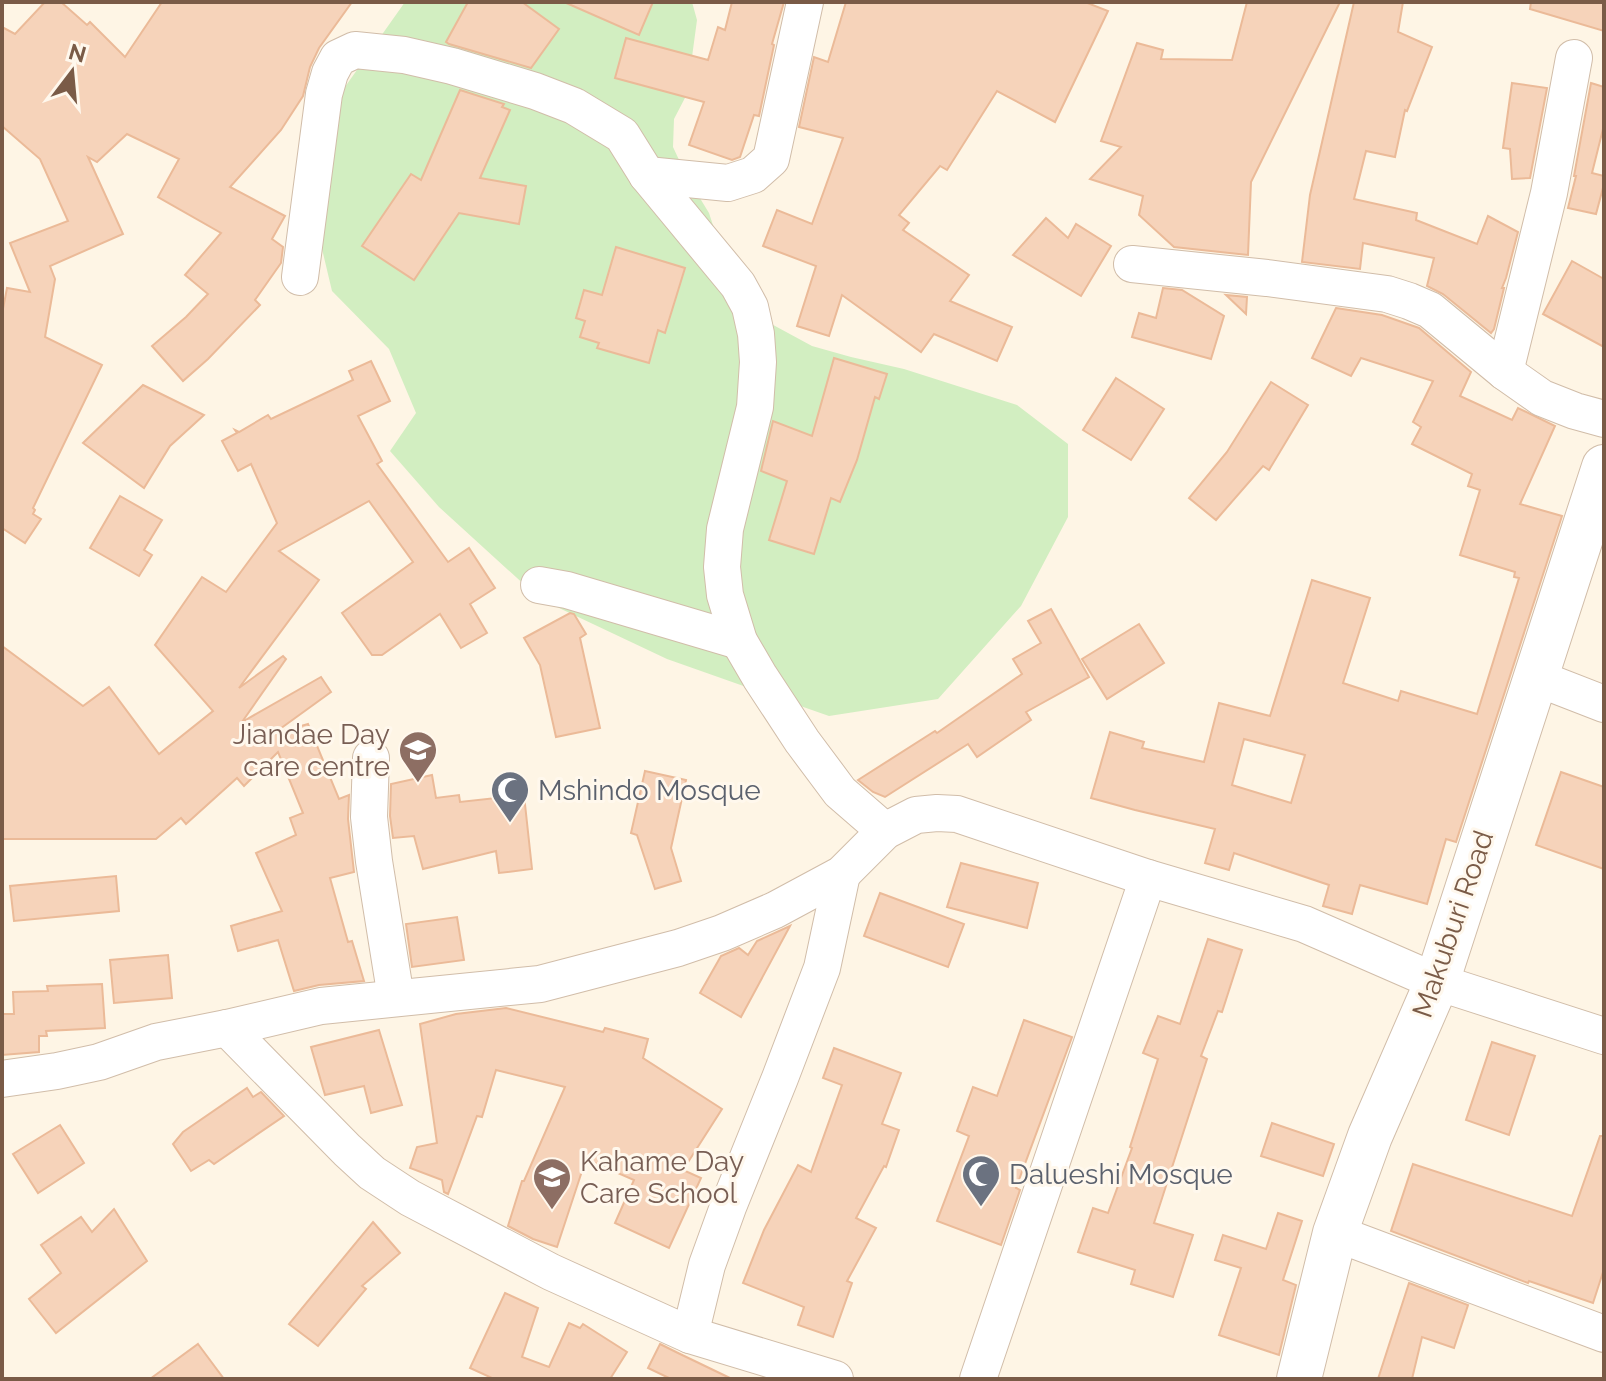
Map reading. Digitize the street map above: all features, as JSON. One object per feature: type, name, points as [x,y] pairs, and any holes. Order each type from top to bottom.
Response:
[{"type":"street","points":[[647,175],[728,183],[753,175],[771,159],[805,2]]},
{"type":"street","points":[[300,277],[324,94],[338,58],[355,50],[404,55],[535,91],[574,106],[622,135],[647,175],[738,285],[750,307],[758,362],[755,407],[725,529],[722,567],[725,595],[739,641],[802,741],[840,792],[885,831]]},
{"type":"street","points":[[1505,372],[1549,193],[1574,58]]},
{"type":"street","points":[[1132,264],[1387,294],[1409,301],[1430,310],[1505,372],[1542,398],[1604,419]]},
{"type":"street","name":"Makuburi Road","points":[[1299,1379],[1335,1233],[1370,1136],[1437,982],[1604,467]]},
{"type":"street","points":[[539,585],[567,590],[739,641]]},
{"type":"street","points":[[1537,678],[1604,704]]},
{"type":"street","points":[[371,758],[369,817],[396,998]]},
{"type":"street","points":[[2,1079],[99,1062],[156,1042],[321,1006],[540,984],[678,948],[775,910],[842,874],[885,831],[916,815],[937,813],[957,814],[1148,878],[1304,924],[1437,982],[1604,1036]]},
{"type":"street","points":[[690,1335],[707,1265],[822,968],[842,874]]},
{"type":"street","points":[[978,1379],[1148,878]]},
{"type":"street","points":[[227,1028],[347,1150],[372,1173],[410,1198],[551,1272],[690,1335],[835,1379]]},
{"type":"street","points":[[1335,1233],[1604,1334]]},
{"type":"green space","points":[[405,2],[692,2],[697,20],[687,94],[674,119],[673,147],[709,213],[723,256],[764,320],[812,346],[904,369],[1017,405],[1068,444],[1068,517],[1021,606],[938,699],[829,716],[667,659],[540,599],[439,507],[390,451],[416,413],[389,349],[332,291],[299,152]]},
{"type":"building","points":[[45,2],[61,2],[87,25],[90,22],[125,57],[162,2],[352,2],[319,48],[310,67],[303,96],[281,130],[230,187],[285,216],[272,239],[283,247],[281,263],[255,300],[260,305],[183,381],[152,346],[208,294],[185,275],[221,233],[158,197],[179,159],[127,134],[97,162],[88,157],[123,234],[50,266],[55,279],[45,337],[102,365],[33,508],[33,514],[41,519],[25,543],[2,528],[2,314],[7,288],[30,292],[10,243],[68,221],[40,159],[2,126],[2,27],[15,34]]},
{"type":"building","points":[[468,2],[522,2],[559,29],[531,68],[449,44],[446,42]]},
{"type":"building","points":[[564,2],[653,2],[639,35]]},
{"type":"building","points":[[732,2],[784,2],[772,44],[759,116],[754,115],[740,157],[732,160],[689,145],[704,102],[615,78],[626,38],[708,60],[718,27],[725,30]]},
{"type":"building","points":[[846,2],[1085,2],[1108,11],[1055,122],[997,91],[947,170],[940,166],[899,215],[909,223],[903,230],[969,275],[950,301],[1012,327],[997,361],[934,334],[921,352],[842,295],[829,336],[797,326],[816,266],[763,246],[777,210],[812,224],[843,138],[799,127],[814,57],[828,62]]},
{"type":"building","points":[[1247,2],[1340,2],[1251,182],[1248,255],[1174,247],[1139,215],[1143,196],[1090,179],[1121,147],[1101,141],[1137,43],[1163,50],[1161,59],[1232,60]]},
{"type":"building","points":[[1354,2],[1403,2],[1398,32],[1432,47],[1405,110],[1395,157],[1366,151],[1354,199],[1417,213],[1416,220],[1477,244],[1488,216],[1518,232],[1491,333],[1443,294],[1427,286],[1434,258],[1363,243],[1360,269],[1302,262],[1310,195]]},
{"type":"building","points":[[1531,2],[1604,2],[1604,31],[1530,9]]},
{"type":"building","points":[[1512,83],[1547,88],[1530,178],[1512,179],[1510,149],[1503,148]]},
{"type":"building","points":[[1591,83],[1604,87],[1604,125],[1592,173],[1604,176],[1596,214],[1568,208]]},
{"type":"building","points":[[460,90],[504,104],[502,107],[510,110],[480,178],[526,186],[519,224],[459,213],[414,280],[362,246],[411,174],[421,180]]},
{"type":"building","points":[[1046,218],[1068,238],[1076,224],[1111,246],[1081,296],[1013,255]]},
{"type":"building","points":[[616,247],[685,268],[665,333],[658,330],[649,363],[597,348],[599,343],[580,337],[585,321],[576,318],[584,290],[602,295]]},
{"type":"building","points":[[1572,261],[1604,279],[1604,347],[1543,314]]},
{"type":"building","points":[[1163,288],[1182,290],[1224,316],[1211,359],[1132,337],[1139,313],[1156,318]]},
{"type":"building","points":[[1226,295],[1247,297],[1246,314]]},
{"type":"building","points":[[1336,308],[1382,315],[1419,328],[1471,372],[1460,396],[1512,420],[1518,408],[1555,426],[1520,504],[1562,516],[1456,842],[1446,839],[1427,904],[1360,885],[1352,914],[1323,906],[1329,885],[1234,853],[1229,870],[1205,863],[1215,829],[1091,798],[1110,732],[1144,742],[1142,748],[1204,762],[1219,703],[1270,716],[1312,580],[1370,598],[1343,683],[1398,701],[1401,691],[1477,714],[1519,578],[1514,577],[1515,572],[1460,555],[1480,490],[1468,486],[1472,474],[1412,444],[1421,427],[1413,422],[1433,381],[1361,358],[1351,376],[1312,358]],"holes":[[[1244,739],[1305,755],[1291,803],[1232,785]]]},
{"type":"building","points":[[834,358],[887,374],[879,399],[875,397],[857,460],[840,502],[831,498],[814,554],[769,540],[787,481],[761,471],[773,421],[812,436]]},
{"type":"building","points":[[371,361],[390,401],[358,416],[382,461],[377,464],[448,562],[469,548],[495,588],[470,604],[487,633],[461,648],[440,614],[382,655],[372,655],[342,613],[413,562],[369,501],[279,551],[319,580],[239,688],[283,656],[286,659],[242,722],[321,677],[331,692],[273,734],[308,724],[339,799],[349,795],[348,819],[354,872],[330,878],[348,942],[352,941],[364,981],[319,985],[294,991],[278,940],[238,951],[231,926],[282,911],[256,853],[296,835],[290,818],[303,813],[278,752],[244,786],[237,778],[186,824],[181,818],[156,839],[2,839],[2,646],[83,706],[109,687],[159,754],[213,711],[155,645],[202,577],[226,592],[277,523],[251,464],[238,471],[222,441],[237,433],[235,430],[239,432],[268,415],[271,419],[353,380],[349,371]]},
{"type":"building","points":[[1116,378],[1164,409],[1131,460],[1083,430]]},
{"type":"building","points":[[1271,382],[1308,405],[1269,470],[1263,466],[1216,520],[1189,498],[1227,452]]},
{"type":"building","points":[[143,385],[204,415],[170,446],[144,488],[83,443]]},
{"type":"building","points":[[120,496],[162,520],[144,550],[152,555],[139,576],[90,548]]},
{"type":"building","points":[[1051,609],[1089,677],[1026,712],[1031,720],[977,757],[968,744],[885,797],[858,780],[935,731],[937,733],[1022,674],[1013,659],[1041,643],[1028,621]]},
{"type":"building","points":[[570,613],[574,614],[586,634],[580,638],[600,728],[556,737],[540,665],[524,638]]},
{"type":"building","points":[[1139,624],[1164,663],[1107,699],[1082,659]]},
{"type":"building","points":[[645,771],[686,780],[671,848],[681,881],[655,889],[637,835],[631,833]]},
{"type":"building","points":[[1561,772],[1604,787],[1604,869],[1536,845]]},
{"type":"building","points":[[432,775],[436,798],[459,795],[460,802],[524,795],[532,869],[499,873],[496,851],[423,869],[414,836],[393,838],[391,784]]},
{"type":"building","points":[[961,863],[1038,883],[1027,928],[947,907]]},
{"type":"building","points":[[116,876],[119,911],[14,921],[10,886]]},
{"type":"building","points":[[880,893],[964,924],[948,967],[864,936]]},
{"type":"building","points":[[457,917],[464,960],[412,967],[406,924]]},
{"type":"building","points":[[790,926],[741,1017],[700,993],[721,956],[739,948],[748,955],[757,941]]},
{"type":"building","points":[[1208,939],[1242,950],[1222,1012],[1218,1011],[1201,1056],[1207,1059],[1154,1223],[1193,1235],[1173,1297],[1131,1284],[1135,1270],[1078,1252],[1093,1208],[1108,1213],[1132,1148],[1158,1059],[1143,1053],[1158,1016],[1180,1024]]},
{"type":"building","points":[[168,955],[172,998],[114,1003],[110,960]]},
{"type":"building","points":[[102,984],[105,1028],[46,1031],[47,1036],[39,1036],[39,1052],[2,1055],[2,1014],[14,1014],[13,992],[48,991],[47,986]]},
{"type":"building","points":[[506,1008],[603,1032],[605,1028],[648,1039],[643,1058],[722,1109],[683,1170],[701,1178],[669,1248],[615,1223],[634,1180],[586,1159],[557,1247],[508,1226],[522,1181],[565,1087],[496,1070],[482,1117],[477,1116],[448,1194],[444,1192],[442,1180],[410,1168],[417,1147],[437,1143],[420,1024],[456,1014]]},
{"type":"building","points":[[1024,1020],[1072,1037],[1016,1188],[1020,1190],[1001,1245],[937,1221],[969,1136],[957,1131],[973,1087],[997,1096]]},
{"type":"building","points":[[379,1030],[402,1105],[371,1113],[364,1086],[325,1095],[311,1047]]},
{"type":"building","points":[[1492,1042],[1535,1056],[1509,1135],[1466,1120]]},
{"type":"building","points":[[834,1048],[901,1073],[882,1124],[899,1130],[886,1167],[856,1218],[876,1228],[847,1281],[852,1283],[833,1337],[798,1325],[804,1307],[743,1283],[764,1230],[798,1165],[811,1172],[842,1085],[823,1078]]},
{"type":"building","points":[[247,1088],[253,1097],[261,1092],[284,1116],[214,1164],[209,1160],[191,1171],[173,1144],[183,1132]]},
{"type":"building","points":[[1272,1123],[1334,1144],[1323,1176],[1261,1156]]},
{"type":"building","points":[[60,1125],[84,1163],[38,1193],[13,1154]]},
{"type":"building","points":[[1600,1136],[1604,1136],[1604,1269],[1593,1303],[1528,1283],[1391,1231],[1413,1164],[1572,1216]]},
{"type":"building","points":[[114,1209],[147,1261],[56,1333],[29,1299],[61,1273],[41,1245],[81,1217],[92,1232]]},
{"type":"building","points":[[1278,1213],[1302,1221],[1283,1280],[1296,1285],[1279,1355],[1219,1335],[1241,1268],[1215,1260],[1223,1235],[1266,1249]]},
{"type":"building","points":[[373,1222],[400,1253],[362,1286],[366,1289],[318,1346],[289,1324]]},
{"type":"building","points":[[1409,1283],[1468,1305],[1454,1348],[1422,1337],[1412,1379],[1378,1379]]},
{"type":"building","points":[[505,1293],[538,1308],[522,1357],[549,1367],[569,1323],[580,1328],[583,1324],[627,1352],[610,1379],[494,1379],[470,1368]]},
{"type":"building","points":[[198,1344],[224,1379],[150,1379]]},
{"type":"building","points":[[660,1344],[732,1379],[671,1379],[648,1368]]},
{"type":"place","name":"Jiandae Day care centre","points":[[418,784]]},
{"type":"place","name":"Mshindo Mosque","points":[[510,824]]},
{"type":"place","name":"Dalueshi Mosque","points":[[981,1208]]},
{"type":"place","name":"Kahame Day Care School","points":[[552,1211]]}]
